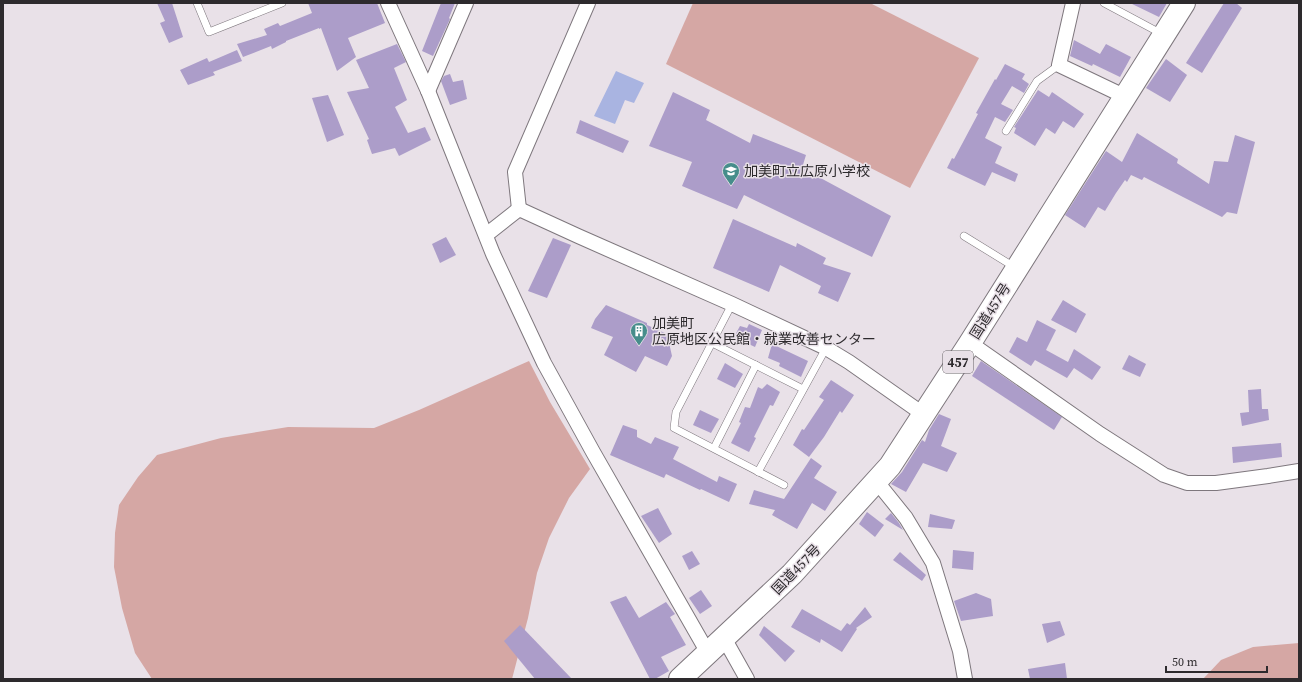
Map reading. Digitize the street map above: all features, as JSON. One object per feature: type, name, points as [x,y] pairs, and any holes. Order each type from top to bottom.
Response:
[{"type":"highway","name":"国道457号","points":[[680,679],[792,574],[890,466],[970,343],[1124,96],[1184,3]]},
{"type":"street","points":[[388,3],[428,91],[493,254],[544,363],[708,653]]},
{"type":"street","points":[[428,91],[466,3]]},
{"type":"street","points":[[519,209],[515,172],[588,3]]},
{"type":"street","points":[[1073,3],[1058,65],[1124,96]]},
{"type":"street","points":[[486,235],[519,209]]},
{"type":"street","points":[[519,209],[732,304],[826,348],[849,362],[923,414]]},
{"type":"street","points":[[970,343],[1100,434],[1164,475],[1187,483],[1216,483],[1299,471]]},
{"type":"street","points":[[877,482],[906,518],[933,563],[960,651],[965,679]]},
{"type":"street","points":[[724,638],[747,679]]},
{"type":"lane","points":[[197,3],[209,32],[282,3]]},
{"type":"lane","points":[[1104,3],[1163,35]]},
{"type":"lane","points":[[1006,131],[1037,80],[1058,65]]},
{"type":"lane","points":[[964,236],[1016,268]]},
{"type":"lane","points":[[732,304],[676,412],[674,428],[784,485]]},
{"type":"lane","points":[[712,343],[803,389]]},
{"type":"lane","points":[[758,472],[826,348]]},
{"type":"lane","points":[[714,448],[756,365]]},
{"type":"shaded area","points":[[693,3],[870,3],[979,58],[910,188],[666,64]]},
{"type":"shaded area","points":[[529,361],[550,402],[590,469],[569,498],[549,538],[537,573],[528,618],[512,679],[152,679],[135,653],[122,608],[114,567],[115,533],[119,505],[138,477],[157,455],[221,438],[288,427],[374,428],[419,410]]},
{"type":"shaded area","points":[[1299,643],[1299,679],[1203,679],[1221,660],[1253,647]]},
{"type":"water","points":[[616,71],[644,83],[634,103],[625,100],[615,124],[594,116]]},
{"type":"building","points":[[157,3],[172,3],[183,37],[169,43],[160,23],[165,21]]},
{"type":"building","points":[[308,3],[377,3],[385,23],[348,38],[356,57],[337,71],[321,28],[286,41],[272,49],[271,46],[243,57],[237,44],[267,35],[264,29],[278,23],[280,26],[312,13]]},
{"type":"building","points":[[441,3],[455,3],[449,18],[450,19],[433,56],[422,51]]},
{"type":"building","points":[[1130,3],[1167,3],[1159,17]]},
{"type":"building","points":[[1224,3],[1236,3],[1242,8],[1202,73],[1186,63]]},
{"type":"building","points":[[1074,40],[1100,54],[1106,44],[1131,57],[1120,77],[1093,64],[1092,66],[1070,56]]},
{"type":"building","points":[[397,44],[406,62],[394,68],[407,100],[395,107],[408,133],[425,127],[431,140],[399,156],[395,148],[372,154],[367,140],[369,139],[347,92],[369,88],[356,60]]},
{"type":"building","points":[[237,50],[242,61],[213,72],[215,75],[188,85],[180,70],[207,58],[209,62]]},
{"type":"building","points":[[1166,59],[1187,75],[1170,102],[1146,88]]},
{"type":"building","points":[[1005,64],[1025,74],[1022,79],[1029,84],[1024,93],[1012,86],[1001,104],[1013,110],[1005,122],[995,117],[985,138],[1002,147],[995,163],[1018,174],[1015,182],[992,172],[985,186],[947,168],[952,158],[954,159],[978,114],[976,113]]},
{"type":"building","points":[[450,74],[453,82],[463,80],[467,99],[450,105],[441,81],[444,76]]},
{"type":"building","points":[[1038,90],[1049,97],[1052,92],[1084,114],[1074,128],[1063,121],[1055,134],[1046,128],[1035,146],[1014,133],[1016,128],[1014,127]]},
{"type":"building","points":[[673,92],[710,110],[706,120],[750,143],[753,134],[806,155],[802,168],[891,216],[872,257],[744,195],[737,209],[682,186],[692,162],[649,146]]},
{"type":"building","points":[[328,95],[344,135],[327,142],[312,98]]},
{"type":"building","points":[[580,120],[629,141],[623,153],[576,133]]},
{"type":"building","points":[[1137,133],[1178,159],[1177,163],[1209,184],[1214,161],[1228,162],[1235,135],[1255,142],[1237,214],[1227,212],[1222,217],[1144,177],[1142,180],[1131,175],[1127,182],[1125,180],[1105,211],[1098,207],[1085,228],[1065,215],[1106,151],[1122,162]]},
{"type":"building","points":[[733,219],[796,247],[797,243],[826,258],[823,264],[851,273],[838,302],[818,293],[821,286],[780,265],[769,292],[713,268]]},
{"type":"building","points":[[446,237],[456,255],[440,263],[432,244]]},
{"type":"building","points":[[553,238],[571,245],[547,298],[528,291]]},
{"type":"building","points":[[1063,300],[1086,314],[1076,333],[1051,320]]},
{"type":"building","name":"加美町 広原地区公民館・就業改善センター","points":[[606,305],[647,323],[647,325],[667,334],[672,356],[667,366],[645,356],[636,372],[604,355],[613,337],[591,328],[595,319]]},
{"type":"building","points":[[1037,320],[1056,330],[1046,350],[1068,362],[1074,349],[1101,367],[1092,380],[1074,368],[1067,378],[1035,360],[1031,366],[1009,352],[1017,337],[1027,342]]},
{"type":"building","points":[[749,324],[762,330],[755,347],[734,337],[740,326],[747,328]]},
{"type":"building","points":[[772,344],[808,361],[801,377],[779,366],[780,363],[768,358]]},
{"type":"building","points":[[1129,355],[1146,364],[1140,377],[1122,369]]},
{"type":"building","points":[[981,361],[1062,417],[1054,430],[972,376]]},
{"type":"building","points":[[725,363],[743,374],[735,388],[717,379]]},
{"type":"building","points":[[831,380],[854,395],[842,413],[840,411],[824,437],[809,457],[793,445],[802,429],[804,430],[824,400],[819,397]]},
{"type":"building","points":[[767,384],[780,392],[773,406],[770,405],[754,437],[756,438],[749,452],[731,443],[741,423],[739,422],[745,407],[750,408],[758,387],[762,389]]},
{"type":"building","points":[[1261,389],[1262,409],[1268,409],[1269,420],[1242,426],[1240,413],[1249,412],[1248,390]]},
{"type":"building","points":[[700,410],[719,419],[711,433],[693,425]]},
{"type":"building","points":[[939,414],[951,419],[941,446],[957,453],[947,472],[923,463],[906,492],[891,484],[902,472],[922,440],[925,442],[929,430]]},
{"type":"building","points":[[623,425],[637,430],[637,437],[651,444],[655,437],[679,447],[673,459],[717,482],[719,476],[737,484],[729,502],[666,474],[664,478],[610,455]]},
{"type":"building","points":[[1281,443],[1282,457],[1233,463],[1232,447]]},
{"type":"building","points":[[811,458],[822,466],[814,478],[837,492],[825,511],[812,503],[797,529],[772,515],[775,510],[749,504],[754,490],[784,499]]},
{"type":"building","points":[[658,508],[672,534],[659,543],[641,516]]},
{"type":"building","points":[[867,512],[884,525],[875,537],[859,524]]},
{"type":"building","points":[[891,513],[899,523],[903,530],[885,519]]},
{"type":"building","points":[[930,514],[955,520],[952,529],[928,527]]},
{"type":"building","points":[[953,550],[974,552],[973,570],[952,568]]},
{"type":"building","points":[[692,551],[700,564],[689,570],[682,556]]},
{"type":"building","points":[[900,552],[926,575],[922,581],[893,560]]},
{"type":"building","points":[[701,590],[712,606],[700,614],[689,598]]},
{"type":"building","points":[[976,593],[991,599],[993,616],[961,621],[954,601]]},
{"type":"building","points":[[626,596],[639,618],[666,602],[675,614],[670,617],[686,645],[661,657],[669,671],[655,679],[650,679],[610,602]]},
{"type":"building","points":[[865,607],[872,617],[856,628],[857,629],[842,652],[821,639],[820,643],[791,627],[802,609],[841,631],[847,623],[850,625]]},
{"type":"building","points":[[1060,621],[1065,635],[1047,643],[1042,624]]},
{"type":"building","points":[[520,625],[572,679],[535,679],[504,641]]},
{"type":"building","points":[[764,626],[795,651],[785,662],[759,635]]},
{"type":"building","points":[[1065,663],[1067,679],[1030,679],[1028,669]]},
{"type":"place","name":"加美町立広原小学校","points":[[731,186]]},
{"type":"place","name":"加美町 広原地区公民館・就業改善センター","points":[[639,346]]}]
